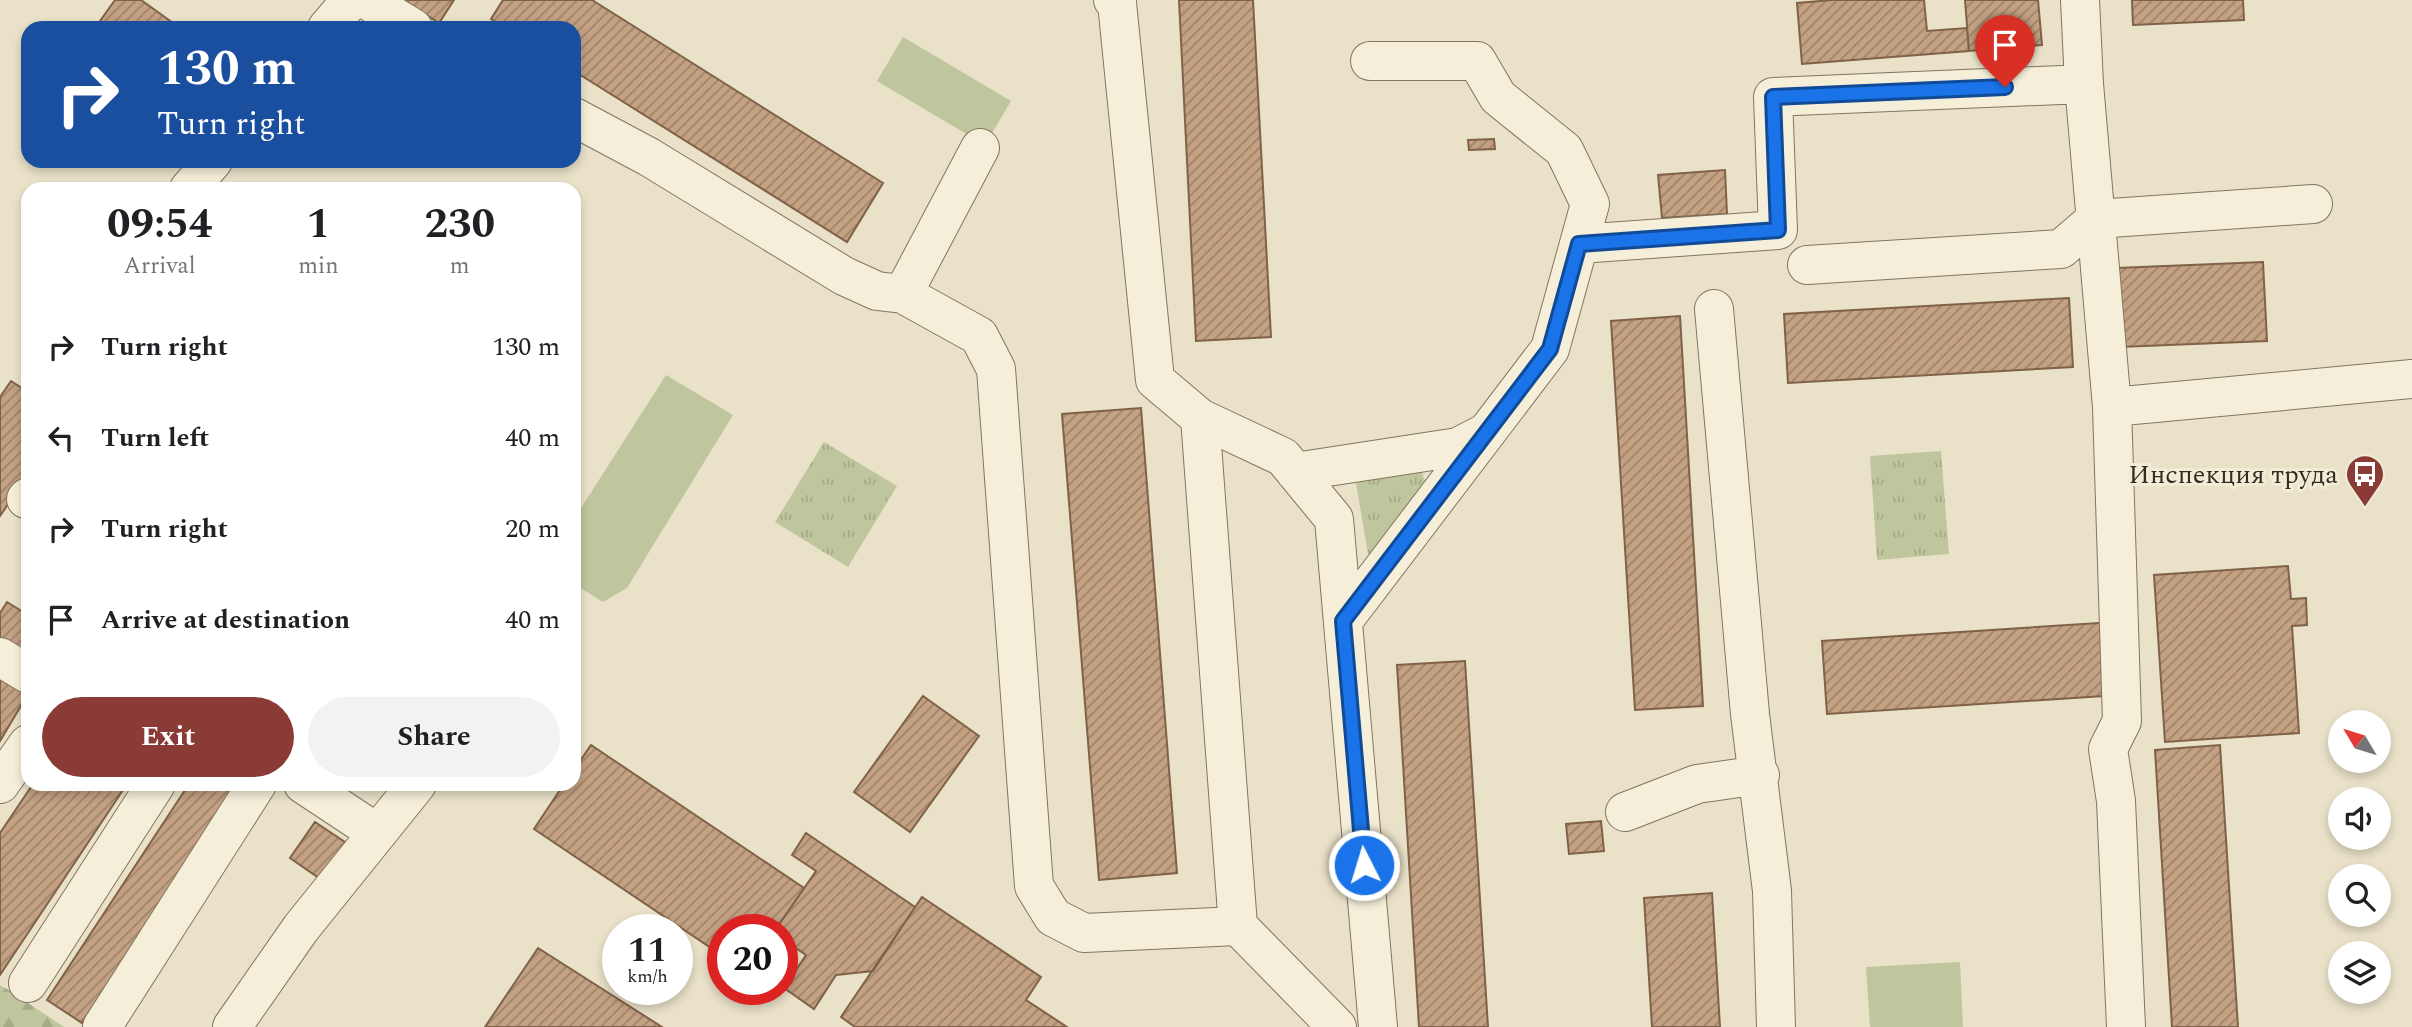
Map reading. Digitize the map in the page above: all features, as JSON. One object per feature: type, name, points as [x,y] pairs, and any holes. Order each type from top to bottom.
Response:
[{"type":"lane","points":[[333,21],[351,0]]},
{"type":"lane","points":[[367,0],[402,21]]},
{"type":"lane","points":[[1113,0],[1117,3],[1155,380],[1200,418],[1283,457],[1334,519],[1378,1027]]},
{"type":"lane","points":[[2080,0],[2084,84],[2112,407],[2122,721],[2108,750],[2116,801],[2126,1027]]},
{"type":"lane","points":[[1343,621],[1550,349],[1590,204],[1564,150],[1498,97],[1477,61],[1370,61]]},
{"type":"lane","points":[[1579,244],[1778,230],[1773,97],[2084,84]]},
{"type":"lane","points":[[581,121],[649,157],[844,276],[877,291],[903,294],[979,336],[996,369],[1034,886],[1054,917],[1084,933],[1238,926]]},
{"type":"lane","points":[[903,294],[980,148]]},
{"type":"lane","points":[[195,182],[207,168]]},
{"type":"lane","points":[[1807,265],[2061,249],[2096,219],[2313,204]]},
{"type":"lane","points":[[1714,309],[1750,714],[1760,775],[1772,891],[1776,1027]]},
{"type":"lane","points":[[2112,407],[2412,379]]},
{"type":"lane","points":[[1200,418],[1238,926],[1337,1027]]},
{"type":"lane","points":[[1295,472],[1458,447],[1487,431]]},
{"type":"lane","points":[[0,657],[21,670]]},
{"type":"lane","points":[[0,784],[21,754]]},
{"type":"lane","points":[[1625,812],[1697,784],[1760,775]]},
{"type":"lane","points":[[28,983],[151,791]]},
{"type":"lane","points":[[102,1027],[253,791]]},
{"type":"lane","points":[[313,791],[377,834]]},
{"type":"lane","points":[[232,1027],[301,928],[411,791]]},
{"type":"green space","points":[[903,37],[1011,101],[985,145],[877,81]]},
{"type":"green space","points":[[666,375],[733,415],[627,588],[603,602],[581,588],[581,508]]},
{"type":"green space","points":[[824,442],[897,486],[848,567],[775,522]]},
{"type":"green space","points":[[1941,451],[1949,554],[1877,560],[1870,456]]},
{"type":"green space","points":[[1421,470],[1427,487],[1377,556],[1368,554],[1355,477]]},
{"type":"green space","points":[[1960,962],[1963,1027],[1870,1027],[1866,967]]},
{"type":"green space","points":[[0,985],[7,989],[64,1027],[0,1027]]},
{"type":"building","points":[[115,0],[141,0],[170,21],[100,21]]},
{"type":"building","points":[[403,0],[454,0],[440,21],[436,21]]},
{"type":"building","points":[[503,0],[592,0],[883,183],[847,242],[581,75],[581,21],[491,19]]},
{"type":"building","points":[[1179,0],[1253,0],[1271,337],[1196,341]]},
{"type":"building","points":[[1832,0],[1924,0],[1927,31],[1967,28],[1969,51],[1802,64],[1797,3]]},
{"type":"building","points":[[1965,0],[2038,0],[2042,45],[1969,51]]},
{"type":"building","points":[[2132,0],[2243,0],[2244,20],[2133,25]]},
{"type":"building","points":[[1494,139],[1495,149],[1469,150],[1468,140]]},
{"type":"building","points":[[1725,170],[1727,214],[1662,218],[1658,175]]},
{"type":"building","points":[[2263,262],[2267,341],[2120,347],[2117,268]]},
{"type":"building","points":[[2069,298],[2073,367],[1788,383],[1784,314]]},
{"type":"building","points":[[1680,316],[1703,706],[1635,710],[1611,321]]},
{"type":"building","points":[[11,381],[21,387],[21,485],[0,516],[0,397]]},
{"type":"building","points":[[1141,408],[1177,873],[1099,880],[1062,414]]},
{"type":"building","points":[[2288,566],[2291,599],[2306,598],[2307,625],[2292,626],[2299,733],[2165,742],[2154,575]]},
{"type":"building","points":[[7,602],[21,611],[21,656],[0,642],[0,613]]},
{"type":"building","points":[[2114,622],[2119,695],[1827,714],[1822,641]]},
{"type":"building","points":[[1465,661],[1488,1027],[1419,1027],[1397,665]]},
{"type":"building","points":[[0,676],[21,690],[21,706],[0,741]]},
{"type":"building","points":[[923,696],[979,736],[910,832],[854,792]]},
{"type":"building","points":[[591,745],[804,888],[786,914],[707,914],[707,945],[693,936],[693,914],[660,914],[534,829],[559,791],[581,791],[581,760]]},
{"type":"building","points":[[2220,745],[2238,1027],[2172,1027],[2155,750]]},
{"type":"building","points":[[28,791],[122,791],[0,975],[0,833]]},
{"type":"building","points":[[184,791],[232,791],[82,1023],[47,1000]]},
{"type":"building","points":[[1601,821],[1604,851],[1569,854],[1566,824]]},
{"type":"building","points":[[315,822],[354,848],[329,885],[290,858]]},
{"type":"building","points":[[806,833],[915,907],[873,971],[836,975],[814,1009],[798,998],[798,967],[806,955],[798,950],[798,914],[786,914],[816,871],[792,855]]},
{"type":"building","points":[[1712,893],[1720,1027],[1652,1027],[1644,898]]},
{"type":"building","points":[[922,897],[1041,977],[1026,1000],[1067,1027],[855,1027],[841,1017]]},
{"type":"building","points":[[538,948],[602,989],[602,1005],[627,1005],[662,1027],[485,1027]]},
{"type":"place","name":"Инспекция труда","points":[[2365,508]]},
{"type":"route","points":[[1364,865],[1343,621],[1550,349],[1579,244],[1778,230],[1773,97],[2005,87]]}]
